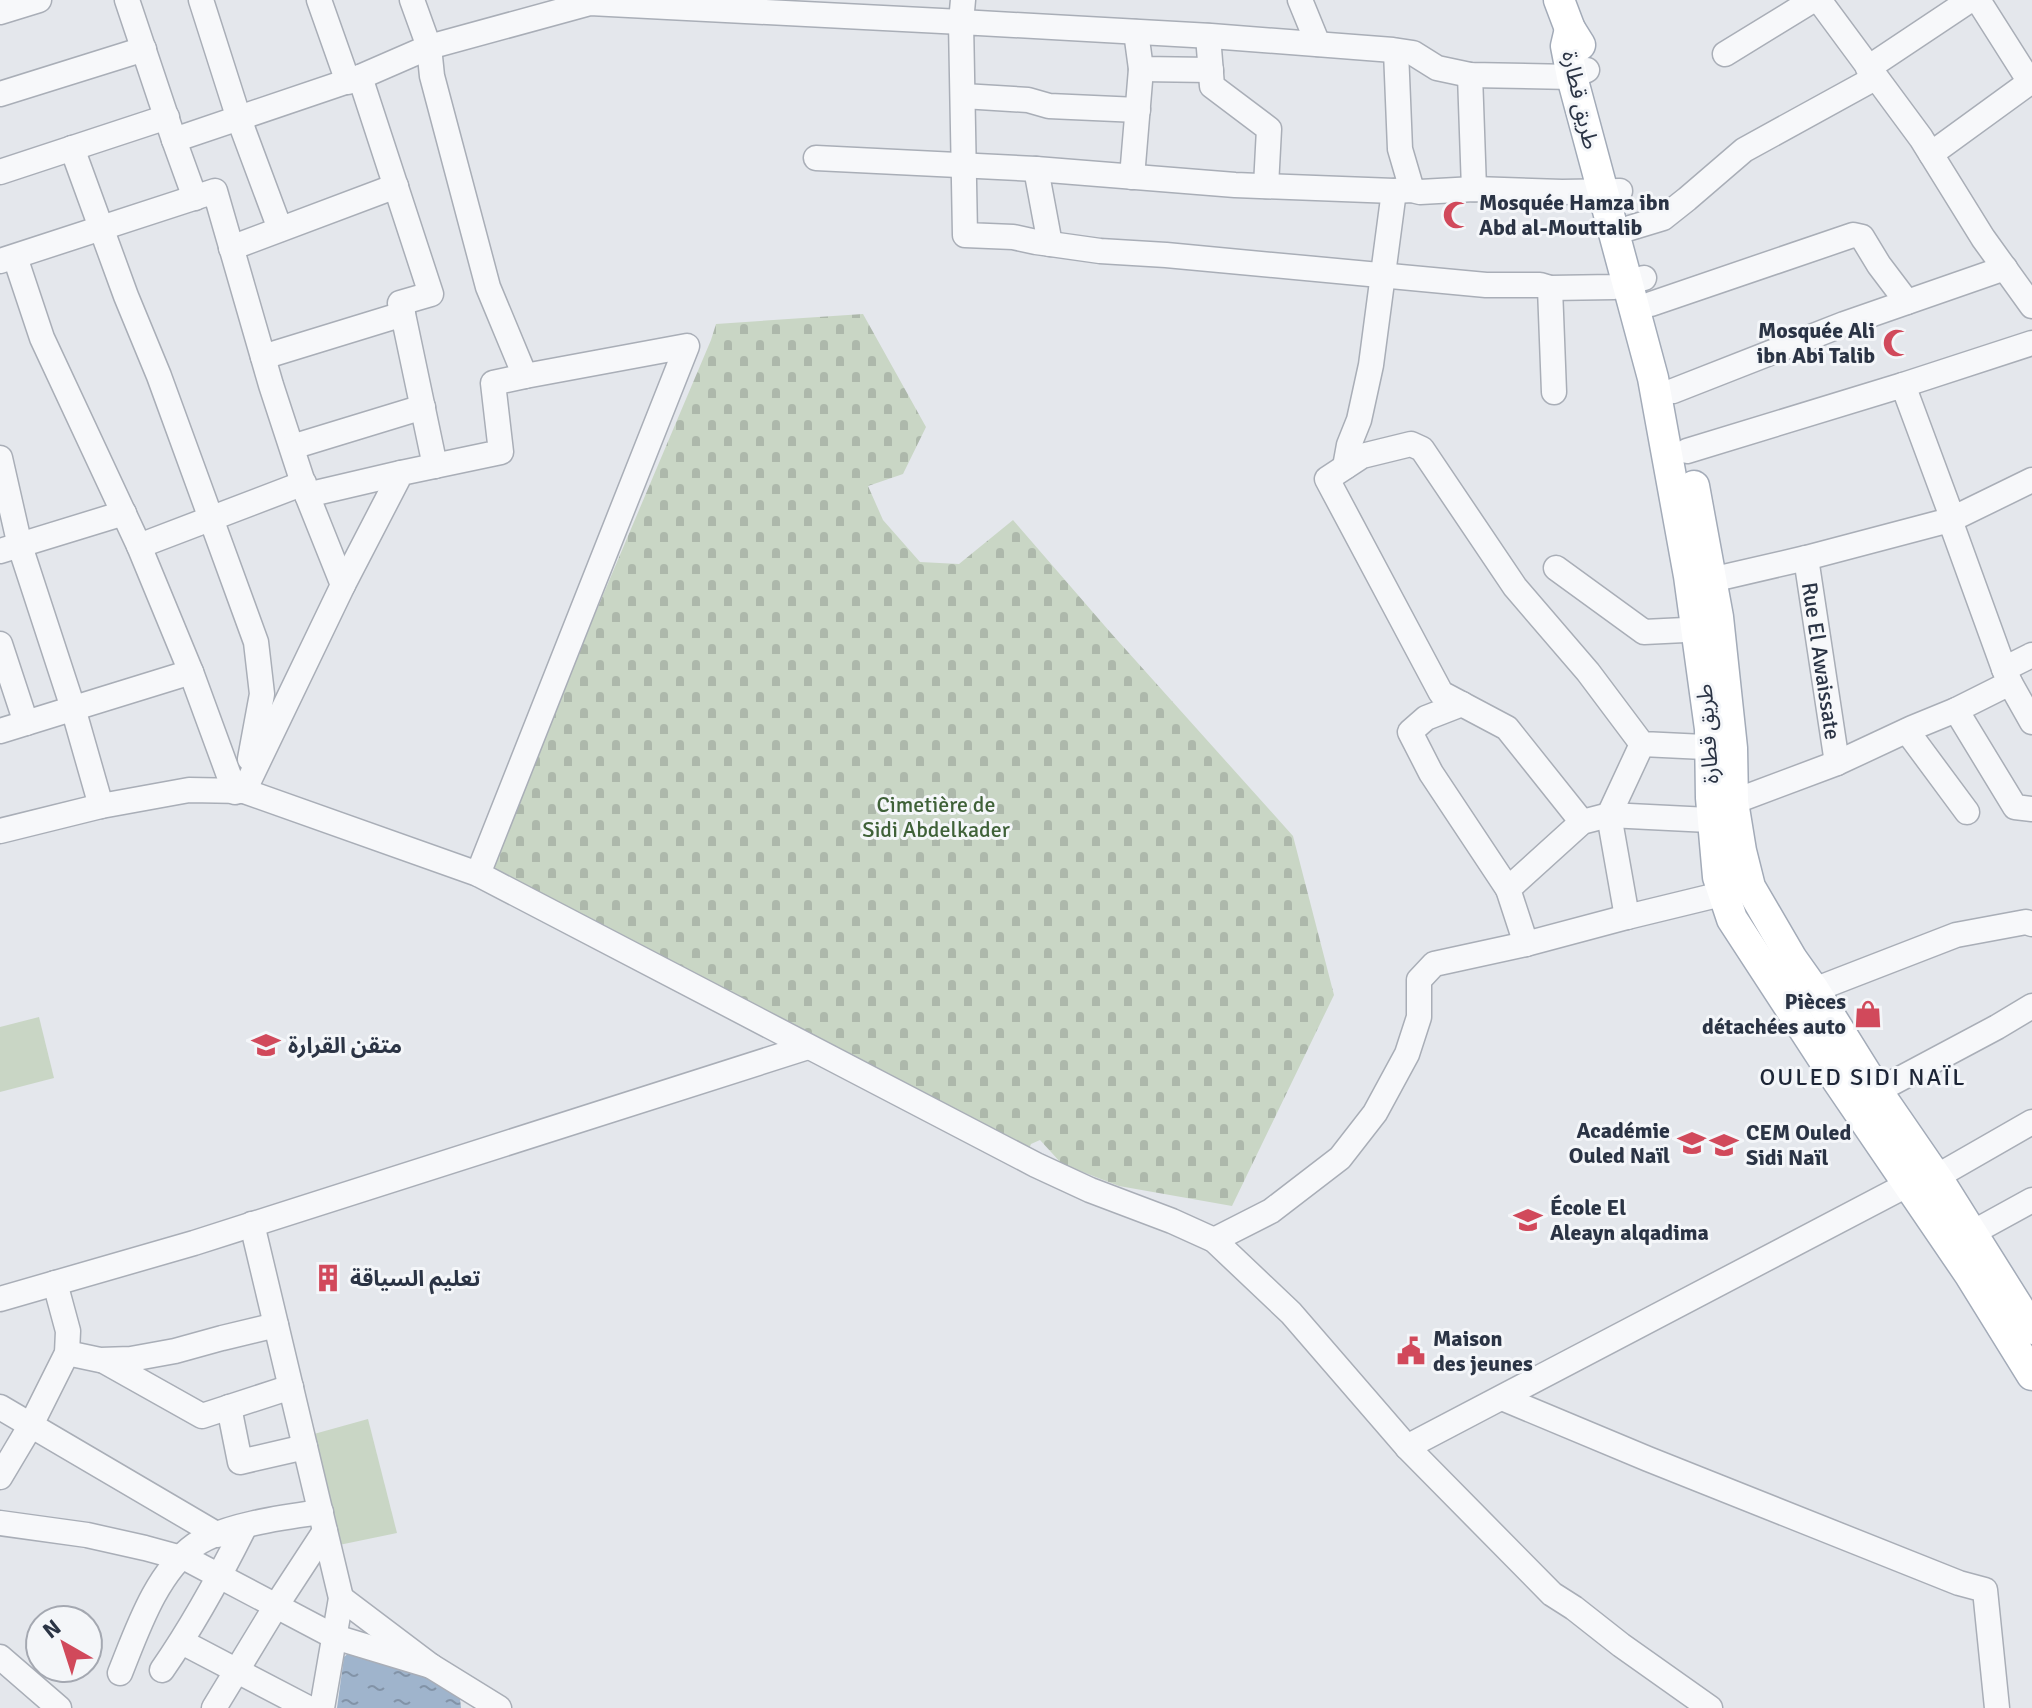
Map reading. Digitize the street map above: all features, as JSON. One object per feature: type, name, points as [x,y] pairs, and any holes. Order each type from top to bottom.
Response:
[{"type":"main road","name":"طريق قطارة","points":[[1559,0],[1570,29],[1566,46],[1579,73],[1673,391],[1711,580],[1707,621],[1710,729],[1721,748],[1727,815],[1718,877],[1737,891],[1814,990],[1877,1091],[1925,1178],[1970,1275],[2032,1375]]},
{"type":"main road","name":"طريق قطارة","points":[[1612,191],[1630,228],[1653,378],[1687,561],[1707,621]]},
{"type":"main road","name":"طريق قطارة","points":[[1737,891],[1732,919],[1771,980],[1925,1178],[1972,1233],[2032,1329]]},
{"type":"street","points":[[2,8],[39,0]]},
{"type":"street","points":[[127,0],[195,198]]},
{"type":"street","points":[[201,0],[239,119],[280,229]]},
{"type":"street","points":[[319,0],[396,186],[431,294],[400,303],[435,466]]},
{"type":"street","points":[[412,0],[429,47],[432,76],[488,287],[525,376]]},
{"type":"street","points":[[1300,0],[1318,44]]},
{"type":"street","points":[[1725,54],[1813,0]]},
{"type":"street","points":[[1819,0],[1931,154],[1983,238],[2017,274],[2032,306]]},
{"type":"street","points":[[1630,228],[1663,218],[1744,150],[1872,73],[1970,0]]},
{"type":"street","points":[[1931,154],[2030,82],[1978,0]]},
{"type":"street","points":[[0,172],[72,148],[171,128],[239,119],[354,80],[429,47],[590,3],[962,11],[1136,32],[1413,53],[1437,68],[1470,75],[1579,73]]},
{"type":"street","points":[[962,11],[965,235],[1013,237],[1100,251],[1550,288],[1641,288],[1853,235],[1862,237],[1907,302]]},
{"type":"street","points":[[1132,177],[1141,69],[1136,32]]},
{"type":"street","points":[[1208,36],[1212,86],[1269,129],[1266,186]]},
{"type":"street","points":[[0,94],[144,49]]},
{"type":"street","points":[[1345,467],[1371,365],[1383,276],[1403,191],[1396,51]]},
{"type":"street","points":[[1141,69],[1211,70]]},
{"type":"street","points":[[1470,75],[1474,189]]},
{"type":"street","points":[[963,96],[1028,100],[1053,106],[1138,110]]},
{"type":"street","points":[[72,148],[256,642],[262,694],[239,791]]},
{"type":"street","points":[[816,158],[1036,169],[1266,186],[1420,192],[1474,189],[1612,191]]},
{"type":"street","points":[[1036,169],[1050,244]]},
{"type":"street","points":[[231,248],[396,186]]},
{"type":"street","points":[[239,791],[139,546],[8,259],[215,191],[292,447],[343,585]]},
{"type":"street","points":[[1673,391],[1907,302],[2017,274]]},
{"type":"street","points":[[1550,288],[1554,392]]},
{"type":"street","points":[[263,357],[403,314]]},
{"type":"street","points":[[1687,451],[2032,343]]},
{"type":"street","points":[[139,546],[211,517],[306,489],[501,452],[493,383],[687,346],[478,874]]},
{"type":"street","points":[[1903,385],[2007,676],[2032,722]]},
{"type":"street","points":[[292,447],[423,407]]},
{"type":"street","points":[[1582,822],[1507,728],[1441,693],[1327,479],[1362,456],[1411,444],[1422,449],[1515,587],[1588,672],[1642,744]]},
{"type":"street","points":[[0,458],[10,548],[73,708],[101,806]]},
{"type":"street","points":[[239,791],[401,473]]},
{"type":"street","points":[[1711,580],[1950,520],[2032,480]]},
{"type":"street","points":[[10,548],[124,513]]},
{"type":"street","name":"Rue El Awaissate","points":[[1806,558],[1837,763]]},
{"type":"street","points":[[1556,568],[1644,632],[1685,630],[1707,621]]},
{"type":"street","points":[[0,644],[26,723]]},
{"type":"street","points":[[1508,889],[1582,822],[1609,815],[1727,815],[1956,710],[2032,655]]},
{"type":"street","points":[[0,731],[191,672]]},
{"type":"street","points":[[1462,704],[1426,718],[1410,732],[1431,773],[1508,889],[1526,944]]},
{"type":"street","points":[[1956,710],[2015,807],[2032,809]]},
{"type":"street","points":[[1907,731],[1967,812]]},
{"type":"street","points":[[1642,744],[1721,748]]},
{"type":"street","points":[[1627,917],[1609,815],[1642,744]]},
{"type":"street","points":[[0,831],[101,806],[189,790],[239,791],[478,874],[1036,1165],[1214,1240],[1291,1313],[1407,1447],[1552,1594],[1710,1708]]},
{"type":"street","points":[[1214,1240],[1271,1211],[1340,1158],[1375,1113],[1407,1054],[1419,1017],[1419,980],[1434,964],[1737,891]]},
{"type":"street","points":[[1814,990],[1956,935],[2026,922],[2032,924]]},
{"type":"street","points":[[1877,1091],[2032,1006]]},
{"type":"street","points":[[0,1299],[252,1224],[808,1047]]},
{"type":"street","points":[[1407,1447],[2032,1122]]},
{"type":"street","points":[[1972,1233],[2032,1200]]},
{"type":"street","points":[[252,1224],[341,1598],[322,1708]]},
{"type":"street","points":[[0,1477],[31,1425],[67,1353],[68,1331],[55,1283]]},
{"type":"street","points":[[67,1353],[100,1360],[131,1359],[276,1325]]},
{"type":"street","points":[[100,1360],[202,1416],[291,1387]]},
{"type":"street","points":[[1502,1398],[1959,1583],[1985,1590],[1997,1708]]},
{"type":"street","points":[[0,1407],[218,1535]]},
{"type":"street","points":[[229,1407],[240,1462],[305,1447]]},
{"type":"street","points":[[120,1673],[159,1586],[181,1558],[197,1544],[275,1518],[323,1522]]},
{"type":"street","points":[[214,1708],[323,1522]]},
{"type":"street","points":[[0,1523],[87,1535],[181,1558],[335,1637],[431,1666]]},
{"type":"street","points":[[162,1670],[182,1642],[245,1526]]},
{"type":"street","points":[[341,1598],[474,1701],[499,1708]]},
{"type":"street","points":[[182,1642],[308,1708]]},
{"type":"street","points":[[0,1657],[59,1708]]},
{"type":"green space","name":"Cimetière de Sidi Abdelkader","points":[[863,314],[926,427],[903,474],[868,486],[883,520],[920,562],[959,564],[1013,520],[1293,836],[1334,995],[1232,1206],[1119,1186],[1062,1164],[1040,1140],[1031,1144],[1029,1149],[487,869],[716,324]]},
{"type":"green space","points":[[39,1017],[54,1078],[0,1092],[0,1027]]},
{"type":"green space","points":[[368,1419],[397,1533],[339,1545],[314,1434]]},
{"type":"water","points":[[351,1651],[439,1682],[460,1699],[461,1708],[337,1708],[344,1657]]},
{"type":"place","name":"Mosquée Hamza ibn Abd al-Mouttalib","points":[[1457,215]]},
{"type":"place","name":"Mosquée Ali ibn Abi Talib","points":[[1897,343]]},
{"type":"place","name":"Pièces détachées auto","points":[[1868,1014]]},
{"type":"place","name":"متقن القرارة","points":[[266,1045]]},
{"type":"place","name":"Académie Ouled Naïl","points":[[1692,1143]]},
{"type":"place","name":"CEM Ouled Sidi Naïl","points":[[1724,1145]]},
{"type":"place","name":"École El Aleayn alqadima","points":[[1528,1220]]},
{"type":"place","name":"تعليم السياقة","points":[[328,1278]]},
{"type":"place","name":"Maison des jeunes","points":[[1411,1351]]},
{"type":"district","name":"OULED SIDI NAÏL","points":[[1863,1077]]}]
